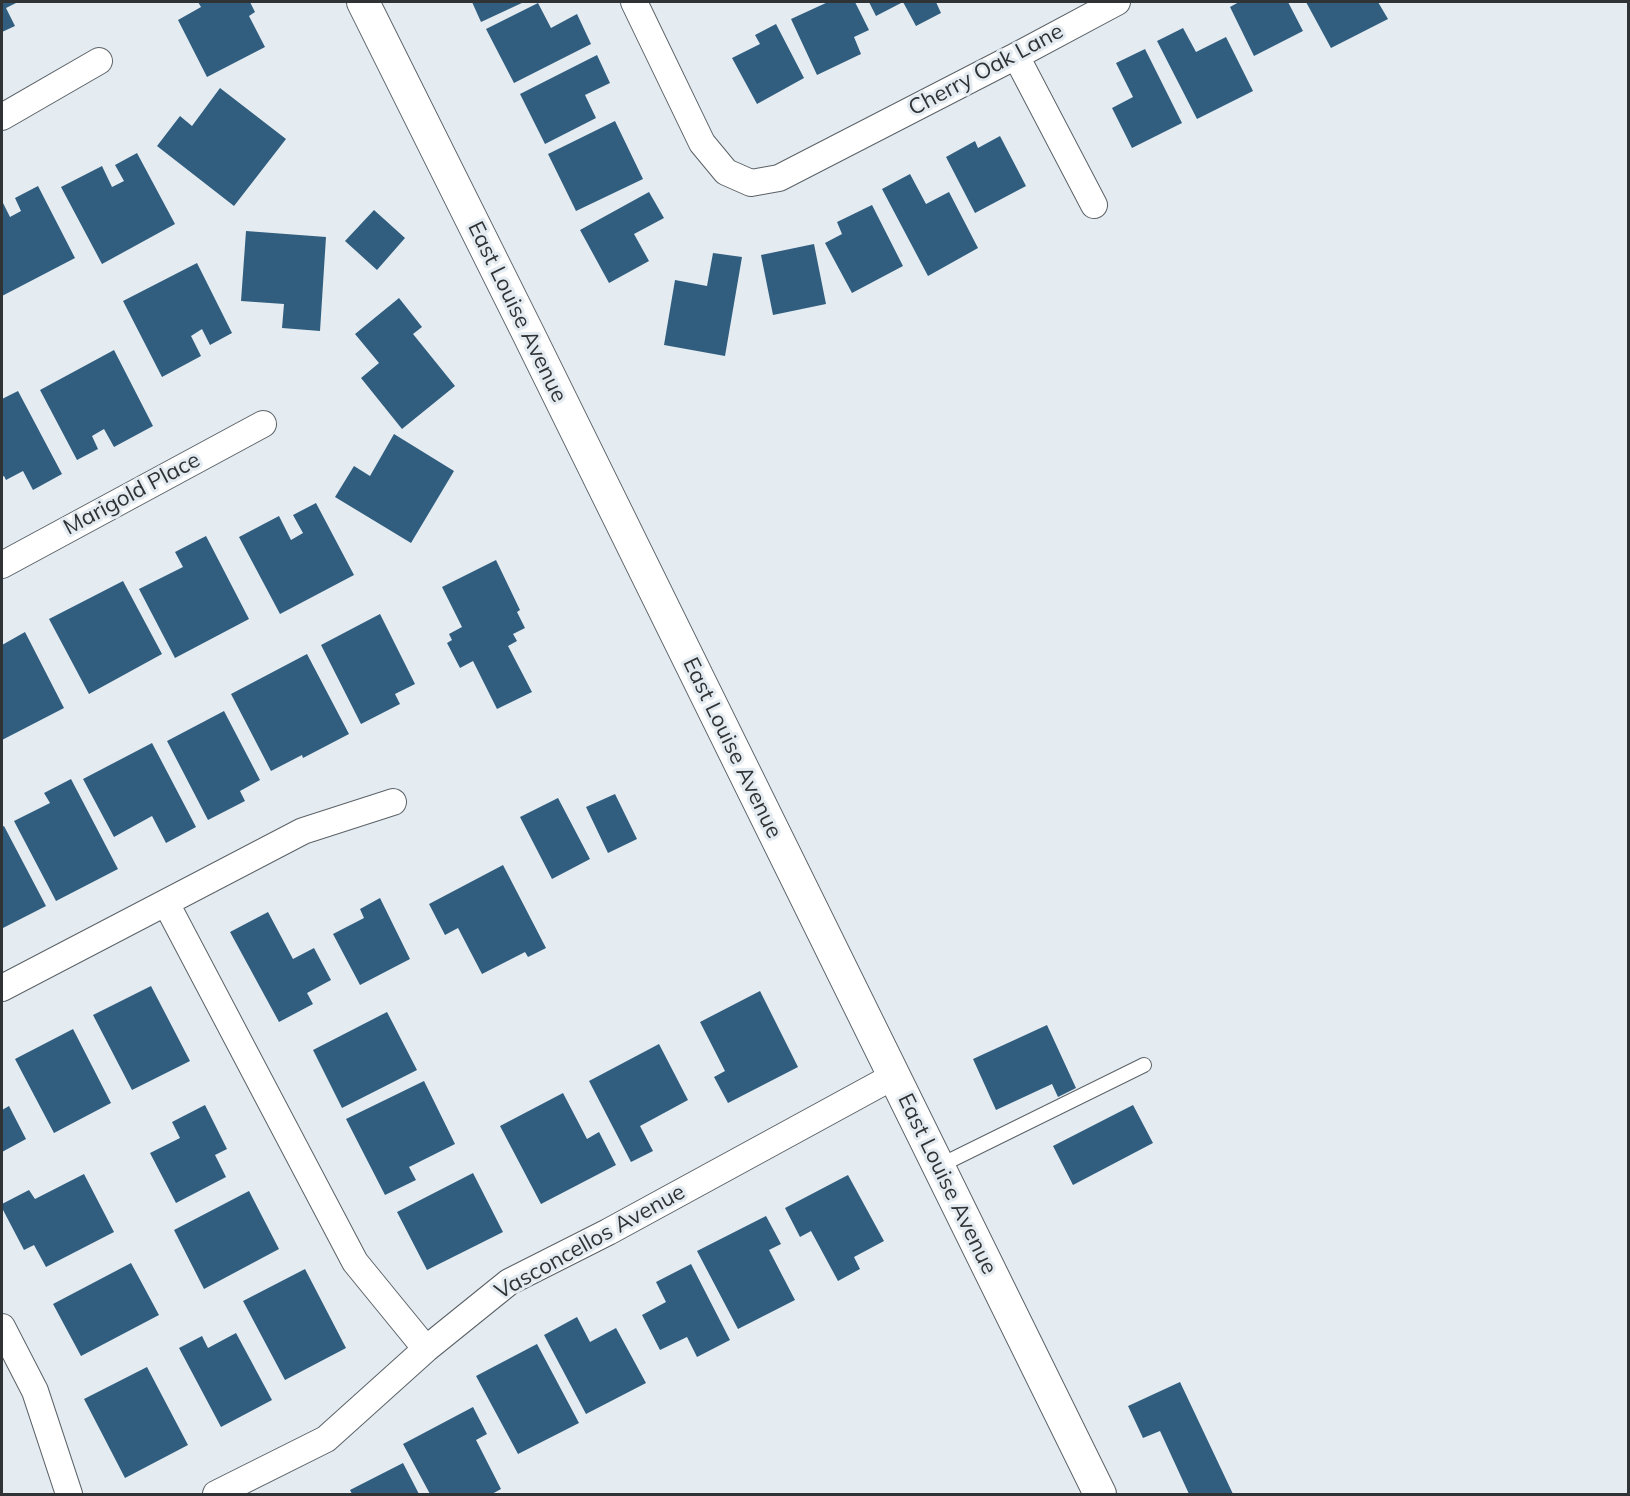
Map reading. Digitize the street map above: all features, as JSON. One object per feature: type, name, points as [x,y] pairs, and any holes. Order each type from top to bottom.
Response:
[{"type":"street","name":"East Louise Avenue","points":[[363,2],[1100,1494]]},
{"type":"street","name":"Cherry Oak Lane","points":[[634,2],[702,143],[726,172],[751,183],[779,178],[1117,2]]},
{"type":"street","points":[[1016,56],[1094,205]]},
{"type":"street","points":[[2,117],[99,61]]},
{"type":"street","name":"Marigold Place","points":[[2,565],[263,424]]},
{"type":"street","points":[[2,988],[303,831],[393,802]]},
{"type":"street","points":[[166,903],[355,1262],[426,1349]]},
{"type":"street","name":"Vasconcellos Avenue","points":[[216,1494],[326,1439],[426,1349],[509,1282],[608,1232],[894,1076]]},
{"type":"street","points":[[2,1327],[35,1391],[69,1494]]},
{"type":"lane","points":[[939,1166],[1144,1065]]},
{"type":"building","points":[[2,2],[18,2],[6,8],[15,26],[2,32]]},
{"type":"building","points":[[198,2],[250,2],[255,12],[249,16],[265,47],[207,77],[178,20],[201,7]]},
{"type":"building","points":[[472,2],[524,2],[481,22]]},
{"type":"building","points":[[828,2],[855,2],[869,30],[854,37],[861,54],[817,75],[791,19]]},
{"type":"building","points":[[869,2],[903,2],[876,16]]},
{"type":"building","points":[[903,2],[936,2],[941,13],[916,26]]},
{"type":"building","points":[[1239,2],[1288,2],[1303,31],[1254,56],[1230,7]]},
{"type":"building","points":[[1306,2],[1378,2],[1388,19],[1331,48]]},
{"type":"building","points":[[538,3],[551,28],[577,14],[591,44],[514,83],[486,29]]},
{"type":"building","points":[[776,24],[804,78],[757,104],[732,58],[760,44],[755,35]]},
{"type":"building","points":[[1183,28],[1196,52],[1226,37],[1253,91],[1197,119],[1157,41]]},
{"type":"building","points":[[1145,49],[1182,123],[1132,148],[1112,108],[1133,97],[1116,63]]},
{"type":"building","points":[[597,55],[610,83],[585,95],[596,118],[545,144],[520,94]]},
{"type":"building","points":[[220,88],[286,139],[234,206],[157,146],[180,116],[192,126]]},
{"type":"building","points":[[615,121],[643,179],[576,211],[548,154]]},
{"type":"building","points":[[1000,136],[1026,186],[975,213],[946,157],[975,141],[978,148]]},
{"type":"building","points":[[137,153],[175,224],[102,264],[61,187],[102,166],[112,187],[124,181],[115,165]]},
{"type":"building","points":[[910,174],[926,204],[949,192],[978,248],[928,276],[882,189]]},
{"type":"building","points":[[38,186],[75,258],[2,296],[2,201],[10,217],[21,211],[15,198]]},
{"type":"building","points":[[649,192],[664,218],[634,234],[649,261],[609,283],[580,230]]},
{"type":"building","points":[[872,205],[903,266],[852,293],[825,243],[842,234],[837,222]]},
{"type":"building","points":[[374,210],[405,238],[377,270],[345,241]]},
{"type":"building","points":[[246,231],[326,237],[320,331],[282,328],[284,304],[241,301]]},
{"type":"building","points":[[814,244],[826,304],[773,315],[761,255]]},
{"type":"building","points":[[713,253],[742,257],[725,356],[664,345],[675,280],[707,286]]},
{"type":"building","points":[[197,263],[232,333],[210,345],[202,329],[191,336],[201,356],[162,377],[123,301]]},
{"type":"building","points":[[399,298],[422,327],[413,334],[455,386],[402,429],[361,378],[379,363],[355,334]]},
{"type":"building","points":[[114,350],[153,426],[114,447],[104,429],[92,436],[98,449],[77,460],[40,390]]},
{"type":"building","points":[[18,391],[62,474],[33,490],[23,471],[6,480],[4,476],[2,477],[2,399]]},
{"type":"building","points":[[394,434],[454,471],[411,543],[335,497],[354,466],[370,476]]},
{"type":"building","points":[[316,503],[354,575],[280,614],[239,537],[279,516],[291,540],[303,533],[293,515]]},
{"type":"building","points":[[206,536],[249,619],[175,658],[139,589],[183,567],[175,552]]},
{"type":"building","points":[[496,560],[520,610],[517,612],[525,628],[513,634],[517,641],[508,646],[532,692],[497,709],[473,661],[460,668],[447,643],[452,640],[449,634],[462,627],[442,587]]},
{"type":"building","points":[[123,581],[162,654],[89,694],[49,619]]},
{"type":"building","points":[[380,614],[415,684],[395,694],[400,704],[361,724],[321,645]]},
{"type":"building","points":[[25,632],[64,708],[2,740],[2,645]]},
{"type":"building","points":[[307,654],[349,734],[303,758],[302,755],[271,771],[231,694]]},
{"type":"building","points":[[224,711],[260,780],[240,791],[245,801],[208,820],[167,741]]},
{"type":"building","points":[[152,743],[196,827],[166,843],[152,816],[114,837],[83,779]]},
{"type":"building","points":[[71,779],[118,869],[56,901],[14,821],[50,803],[44,793]]},
{"type":"building","points":[[615,794],[637,839],[608,853],[586,807]]},
{"type":"building","points":[[558,798],[590,859],[552,879],[520,817]]},
{"type":"building","points":[[4,826],[46,906],[3,928],[2,827]]},
{"type":"building","points":[[503,865],[546,948],[528,957],[525,952],[482,974],[458,928],[445,935],[429,904]]},
{"type":"building","points":[[380,898],[410,959],[360,985],[333,934],[364,918],[360,909]]},
{"type":"building","points":[[268,912],[293,959],[314,948],[331,980],[307,993],[313,1004],[279,1022],[230,932]]},
{"type":"building","points":[[151,986],[190,1061],[132,1090],[93,1015]]},
{"type":"building","points":[[760,991],[798,1067],[728,1103],[714,1077],[725,1071],[700,1022]]},
{"type":"building","points":[[387,1012],[417,1070],[342,1108],[313,1050]]},
{"type":"building","points":[[1047,1025],[1076,1088],[1058,1097],[1052,1084],[996,1110],[973,1059]]},
{"type":"building","points":[[73,1029],[111,1103],[54,1133],[15,1059]]},
{"type":"building","points":[[659,1044],[688,1100],[640,1126],[653,1151],[631,1162],[589,1081]]},
{"type":"building","points":[[424,1081],[455,1144],[409,1167],[416,1180],[385,1195],[346,1119]]},
{"type":"building","points":[[563,1093],[587,1139],[599,1132],[616,1165],[541,1204],[500,1126]]},
{"type":"building","points":[[205,1105],[227,1149],[215,1155],[226,1177],[176,1203],[150,1153],[180,1138],[172,1122]]},
{"type":"building","points":[[1133,1105],[1153,1143],[1073,1185],[1053,1146]]},
{"type":"building","points":[[9,1106],[26,1139],[2,1152],[2,1110]]},
{"type":"building","points":[[473,1173],[503,1232],[427,1270],[397,1212]]},
{"type":"building","points":[[84,1174],[114,1232],[46,1267],[34,1245],[24,1250],[2,1204],[29,1190],[35,1199]]},
{"type":"building","points":[[848,1175],[884,1241],[854,1257],[860,1269],[838,1281],[811,1231],[800,1237],[785,1208]]},
{"type":"building","points":[[249,1191],[279,1249],[204,1289],[174,1230]]},
{"type":"building","points":[[766,1216],[781,1244],[769,1250],[795,1300],[738,1329],[697,1251]]},
{"type":"building","points":[[131,1263],[159,1315],[81,1356],[53,1304]]},
{"type":"building","points":[[691,1264],[730,1340],[697,1357],[687,1337],[660,1350],[642,1315],[666,1302],[656,1282]]},
{"type":"building","points":[[305,1269],[346,1348],[285,1380],[243,1301]]},
{"type":"building","points":[[577,1317],[590,1342],[616,1328],[646,1383],[586,1414],[544,1335]]},
{"type":"building","points":[[236,1333],[272,1400],[221,1427],[179,1348],[202,1336],[208,1348]]},
{"type":"building","points":[[537,1344],[579,1423],[518,1454],[476,1376]]},
{"type":"building","points":[[147,1367],[188,1445],[125,1478],[84,1399]]},
{"type":"building","points":[[1180,1382],[1233,1494],[1189,1494],[1160,1431],[1143,1438],[1128,1406]]},
{"type":"building","points":[[473,1407],[487,1434],[476,1440],[501,1489],[492,1494],[430,1494],[403,1444]]},
{"type":"building","points":[[403,1463],[419,1494],[352,1494],[350,1490]]}]
